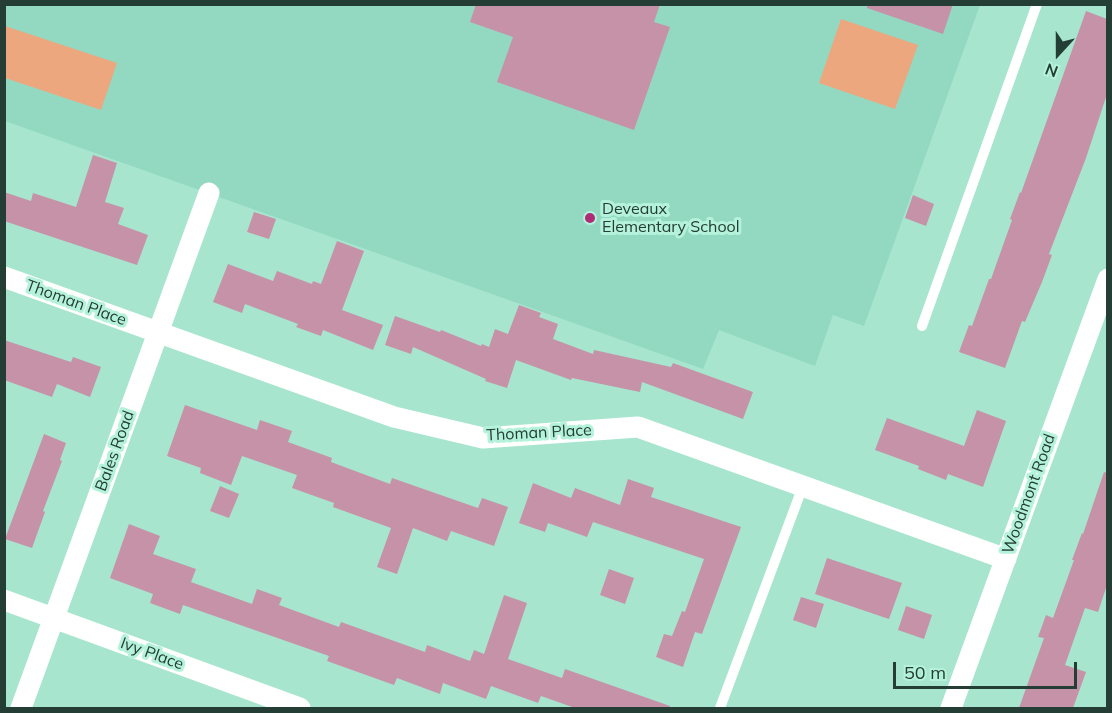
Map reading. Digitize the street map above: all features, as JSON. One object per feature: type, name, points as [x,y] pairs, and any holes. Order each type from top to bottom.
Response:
[{"type":"street","name":"Bales Road","points":[[21,708],[209,193]]},
{"type":"street","name":"Thoman Place","points":[[4,277],[394,417],[483,438],[638,427],[1006,559]]},
{"type":"street","name":"Woodmont Road","points":[[951,708],[1107,279]]},
{"type":"street","name":"Ivy Place","points":[[4,600],[300,708]]},
{"type":"lane","points":[[922,326],[1037,4]]},
{"type":"lane","points":[[720,708],[803,486]]},
{"type":"shaded area","name":"Deveaux Elementary School","points":[[5,5],[980,5],[864,326],[833,315],[815,366],[719,330],[703,369],[5,121]]},
{"type":"shaded area","points":[[841,19],[918,45],[895,109],[819,83]]},
{"type":"shaded area","points":[[5,26],[117,63],[101,110],[5,78]]},
{"type":"building","points":[[476,4],[660,4],[654,22],[670,27],[634,130],[497,82],[513,37],[470,22]]},
{"type":"building","points":[[867,4],[953,4],[943,34],[867,8]]},
{"type":"building","points":[[1086,11],[1107,19],[1107,94],[1086,158],[1049,254],[1052,255],[1042,282],[1025,322],[1022,321],[1005,368],[959,352],[969,325],[972,326],[989,279],[991,279],[1012,220],[1010,219]]},
{"type":"building","points":[[93,155],[117,163],[105,202],[124,208],[118,224],[148,235],[137,265],[4,221],[4,192],[31,201],[33,193],[76,207]]},
{"type":"building","points":[[913,195],[934,204],[926,226],[905,218]]},
{"type":"building","points":[[254,212],[276,219],[269,239],[247,232]]},
{"type":"building","points":[[337,241],[364,251],[342,310],[383,325],[373,350],[323,330],[321,336],[296,327],[298,324],[245,304],[242,313],[213,302],[228,264],[273,281],[277,271],[312,284],[313,281],[321,284]]},
{"type":"building","points":[[519,305],[541,313],[539,317],[558,324],[553,339],[593,354],[594,350],[671,367],[673,363],[753,392],[743,419],[642,382],[640,392],[572,378],[571,380],[516,360],[507,388],[485,381],[486,379],[413,347],[411,354],[385,345],[395,316],[489,347],[495,329],[508,334]]},
{"type":"building","points":[[4,340],[71,362],[73,357],[101,367],[90,397],[57,384],[52,397],[4,380]]},
{"type":"building","points":[[185,405],[257,430],[260,420],[292,431],[288,442],[332,458],[331,462],[390,484],[392,478],[478,508],[482,498],[508,507],[494,546],[451,531],[447,541],[413,528],[397,574],[377,567],[391,528],[333,507],[334,503],[292,488],[297,475],[242,456],[231,485],[200,473],[201,468],[167,456]]},
{"type":"building","points":[[977,410],[1006,421],[983,487],[948,474],[946,480],[918,469],[919,466],[875,450],[887,418],[964,446]]},
{"type":"building","points":[[44,434],[66,443],[32,548],[5,539]]},
{"type":"building","points":[[1104,472],[1107,473],[1107,585],[1098,612],[1085,608],[1065,665],[1086,672],[1073,708],[1019,708],[1044,638],[1038,637],[1046,615],[1053,618]]},
{"type":"building","points":[[628,479],[654,488],[651,497],[741,527],[702,634],[695,632],[683,667],[656,657],[664,634],[672,636],[682,611],[685,612],[704,559],[593,522],[587,537],[548,523],[545,532],[519,523],[533,483],[571,498],[575,488],[620,505]]},
{"type":"building","points":[[220,486],[239,494],[229,518],[210,511]]},
{"type":"building","points":[[129,524],[160,536],[153,554],[196,569],[191,582],[252,604],[257,589],[282,598],[279,605],[339,627],[341,622],[425,652],[427,645],[470,661],[474,650],[484,654],[504,595],[527,603],[508,659],[562,678],[565,669],[670,706],[669,708],[575,708],[541,696],[538,703],[491,686],[486,699],[443,683],[440,694],[397,678],[394,685],[327,661],[329,656],[183,605],[180,614],[150,603],[153,594],[110,578]]},
{"type":"building","points":[[827,558],[902,583],[889,619],[815,594]]},
{"type":"building","points":[[609,569],[634,578],[625,604],[600,595]]},
{"type":"building","points":[[801,597],[824,604],[816,628],[793,620]]},
{"type":"building","points":[[906,606],[932,615],[924,639],[898,630]]},
{"type":"place","name":"Deveaux Elementary School","points":[[590,218]]}]
